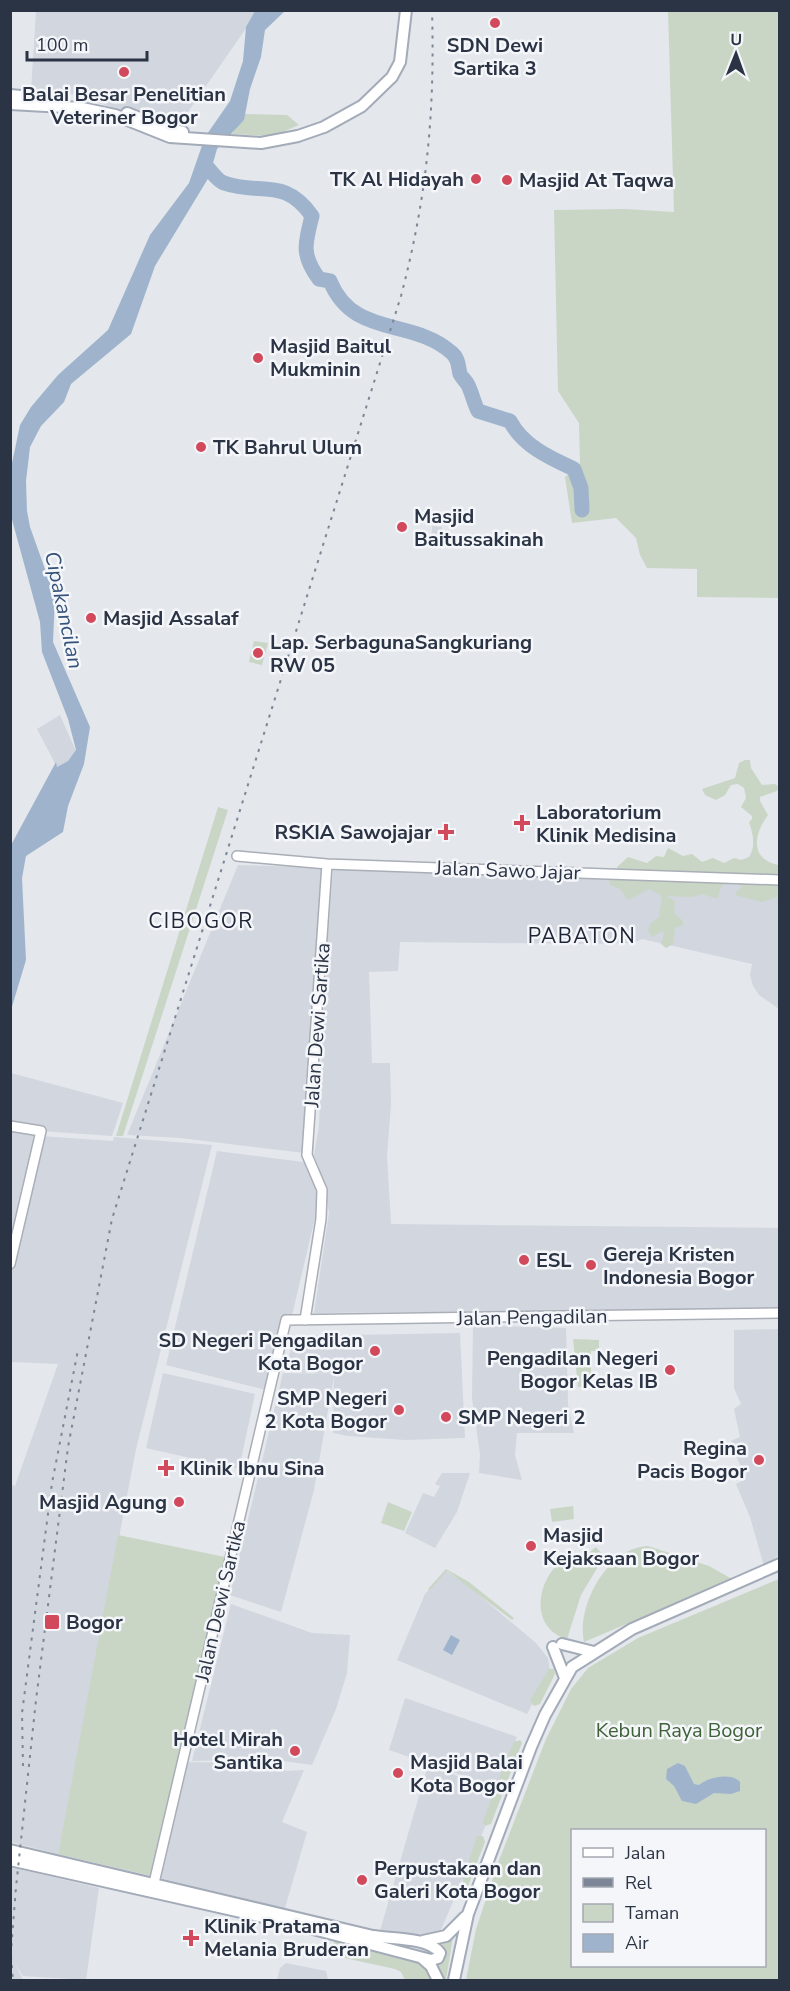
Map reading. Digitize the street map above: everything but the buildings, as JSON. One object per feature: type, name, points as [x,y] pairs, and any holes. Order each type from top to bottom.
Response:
[{"type":"main road","points":[[297,134],[337,115],[357,102],[386,75],[397,50],[400,10]]},
{"type":"main road","points":[[10,104],[82,108],[115,115],[160,136],[261,139],[297,134],[324,127],[362,106],[392,76],[400,62],[406,10]]},
{"type":"main road","points":[[10,95],[102,105],[193,136]]},
{"type":"main road","points":[[454,1980],[468,1914],[531,1747],[572,1667],[632,1629],[780,1564]]},
{"type":"main road","points":[[565,1678],[558,1646],[594,1652]]},
{"type":"main road","points":[[10,1850],[372,1936],[417,1942],[433,1946],[440,1953],[436,1959],[422,1957],[294,1924],[10,1860]]},
{"type":"main road","points":[[417,1942],[438,1940],[446,1936],[468,1914]]},
{"type":"main road","points":[[422,1957],[431,1966],[438,1980]]},
{"type":"street","name":"Jalan Sawo Jajar","points":[[237,856],[327,864],[780,880]]},
{"type":"street","name":"Jalan Dewi Sartika","points":[[305,1320],[321,1219],[322,1190],[308,1155],[327,864]]},
{"type":"street","points":[[10,1126],[41,1131],[10,1264]]},
{"type":"street","name":"Jalan Pengadilan","points":[[285,1320],[780,1313]]},
{"type":"street","name":"Jalan Dewi Sartika","points":[[154,1883],[285,1320]]},
{"type":"shaded area","name":"Balai Besar Penelitian Veteriner Bogor","points":[[36,11],[258,11],[174,132],[79,95],[31,91]]},
{"type":"shaded area","points":[[432,526],[442,527],[441,548],[431,548]]},
{"type":"shaded area","points":[[60,715],[76,751],[68,761],[57,767],[37,729]]},
{"type":"shaded area","points":[[238,865],[323,867],[304,1153],[181,1138],[127,1135]]},
{"type":"shaded area","points":[[333,869],[779,886],[779,1009],[759,995],[753,986],[750,975],[752,964],[642,939],[633,943],[595,944],[400,942],[398,971],[369,972],[372,1063],[390,1063],[391,1104],[387,1156],[391,1224],[779,1228],[779,1309],[314,1313],[329,1213],[325,1188],[314,1155],[319,1126],[324,988]]},
{"type":"shaded area","points":[[11,1073],[123,1103],[112,1136],[41,1131],[11,1125]]},
{"type":"shaded area","points":[[10,1131],[40,1136],[113,1141],[114,1137],[212,1145],[136,1449],[58,1854],[11,1842],[11,1485],[15,1486],[58,1364],[11,1362]]},
{"type":"shaded area","points":[[217,1151],[311,1163],[323,1194],[314,1222],[274,1392],[166,1365]]},
{"type":"shaded area","points":[[473,1325],[566,1328],[568,1405],[574,1433],[517,1433],[515,1455],[522,1480],[479,1473],[480,1454],[472,1398]]},
{"type":"shaded area","name":"Regina Pacis Bogor","points":[[779,1329],[779,1555],[764,1566],[750,1517],[736,1484],[745,1479],[731,1441],[740,1437],[734,1409],[741,1404],[734,1388],[734,1330]]},
{"type":"shaded area","points":[[460,1333],[465,1438],[405,1440],[333,1433],[334,1376],[314,1490],[281,1612],[230,1595],[283,1373],[334,1374],[285,1372],[294,1336]]},
{"type":"shaded area","points":[[163,1373],[255,1394],[239,1469],[146,1448]]},
{"type":"shaded area","points":[[442,1473],[470,1473],[457,1512],[435,1548],[405,1533],[423,1493],[434,1497],[440,1486],[435,1484]]},
{"type":"shaded area","points":[[446,1571],[467,1585],[536,1643],[548,1658],[550,1671],[527,1714],[397,1660],[425,1594]]},
{"type":"shaded area","points":[[231,1604],[312,1633],[350,1635],[347,1673],[336,1709],[312,1765],[269,1759],[192,1761]]},
{"type":"shaded area","points":[[405,1698],[517,1737],[499,1788],[389,1750]]},
{"type":"shaded area","points":[[182,1762],[265,1763],[287,1771],[304,1770],[282,1822],[307,1832],[285,1908],[156,1877]]},
{"type":"shaded area","points":[[428,1765],[500,1792],[440,1932],[413,1935],[380,1931]]},
{"type":"shaded area","points":[[10,1867],[99,1888],[86,1980],[23,1976],[15,1964],[23,1980],[11,1980]]},
{"type":"shaded area","points":[[286,1963],[326,1971],[328,1980],[277,1980],[280,1968]]},
{"type":"green space","points":[[668,11],[779,11],[779,598],[697,597],[697,569],[647,568],[640,555],[636,538],[616,518],[572,523],[565,477],[580,464],[579,423],[558,391],[554,210],[625,209],[674,212]]},
{"type":"green space","points":[[245,114],[287,115],[299,125],[273,136],[232,134]]},
{"type":"green space","name":"Lap. SerbagunaSangkuriang RW 05","points":[[254,641],[268,643],[262,665],[249,662]]},
{"type":"green space","points":[[750,760],[751,768],[762,785],[775,784],[779,787],[777,791],[760,797],[768,815],[757,838],[759,852],[763,857],[779,865],[777,897],[762,902],[738,896],[735,894],[742,886],[729,881],[720,888],[718,899],[702,894],[692,897],[666,896],[675,901],[674,913],[683,921],[683,925],[675,928],[673,944],[666,948],[661,944],[664,934],[662,931],[652,937],[648,931],[650,924],[659,917],[662,896],[649,889],[628,900],[620,889],[610,885],[609,879],[619,873],[617,867],[628,857],[647,863],[656,856],[664,857],[668,848],[683,856],[692,854],[702,862],[713,858],[724,863],[734,858],[741,860],[749,857],[753,844],[749,822],[752,816],[741,807],[746,798],[744,788],[738,784],[731,785],[725,795],[716,800],[705,795],[702,789],[735,778],[739,763]]},
{"type":"green space","points":[[218,807],[228,810],[123,1136],[116,1136]]},
{"type":"green space","points":[[573,1339],[599,1340],[599,1351],[591,1351],[591,1376],[583,1376],[583,1387],[578,1387]]},
{"type":"green space","points":[[388,1502],[412,1512],[404,1531],[381,1523]]},
{"type":"green space","points":[[573,1506],[574,1519],[552,1522],[550,1509]]},
{"type":"green space","points":[[118,1535],[230,1558],[156,1877],[58,1854]]},
{"type":"green space","points":[[648,1546],[709,1566],[732,1579],[584,1642],[585,1612],[598,1581],[620,1556],[633,1549]]},
{"type":"green space","points":[[596,1547],[603,1555],[602,1560],[581,1595],[567,1639],[548,1627],[543,1618],[541,1597],[544,1587],[548,1576],[558,1564],[586,1556]]},
{"type":"green space","points":[[446,1569],[469,1582],[514,1618],[512,1620],[447,1571],[430,1590],[428,1589]]},
{"type":"green space","name":"Kebun Raya Bogor","points":[[779,1579],[779,1980],[466,1980],[476,1929],[498,1863],[546,1739],[571,1689],[588,1668],[638,1638]]},
{"type":"green space","points":[[549,1669],[554,1669],[555,1674],[540,1704],[534,1706],[530,1700]]},
{"type":"green space","points":[[520,1740],[522,1743],[491,1824],[485,1826],[483,1821],[510,1751],[514,1742]]},
{"type":"green space","points":[[477,1836],[483,1836],[485,1842],[468,1886],[463,1883],[463,1879]]},
{"type":"green space","points":[[336,1934],[414,1955],[438,1980],[405,1980],[401,1972],[395,1969],[331,1955]]},
{"type":"green space","points":[[453,1937],[446,1980],[443,1980],[435,1965],[445,1957],[441,1945]]},
{"type":"water","points":[[255,11],[285,11],[265,30],[261,57],[250,89],[244,120],[217,149],[209,177],[155,266],[131,334],[71,384],[64,402],[41,426],[30,447],[26,481],[27,511],[30,527],[55,597],[53,642],[90,727],[84,764],[68,806],[63,832],[26,856],[22,878],[26,960],[11,1010],[10,847],[56,762],[57,767],[68,761],[76,750],[68,719],[42,652],[40,622],[11,516],[11,468],[20,425],[31,407],[58,375],[108,330],[150,235],[189,183],[205,137],[230,101],[243,61],[246,27]]},
{"type":"water","points":[[451,1635],[460,1640],[452,1655],[443,1650]]},
{"type":"water","points":[[678,1763],[685,1766],[694,1784],[699,1785],[708,1780],[726,1776],[740,1782],[740,1791],[731,1794],[714,1793],[696,1804],[682,1801],[674,1786],[666,1779],[667,1769]]},
{"type":"waterway","points":[[204,164],[224,183],[237,187],[281,191],[302,204],[312,216],[306,249],[309,263],[319,279],[330,281],[340,299],[354,312],[369,320],[436,342],[452,353],[478,411],[510,421],[522,438],[547,456],[574,469],[581,488],[582,510]]},
{"type":"railway","points":[[10,1964],[36,1700],[68,1447],[112,1219],[401,296],[417,224],[427,154],[432,84],[432,10]]},
{"type":"railway","points":[[23,1766],[22,1713],[52,1483],[78,1350]]},
{"type":"railway","points":[[11,1956],[13,1980]]},
{"type":"place","name":"SDN Dewi Sartika 3","points":[[495,23]]},
{"type":"place","name":"Balai Besar Penelitian Veteriner Bogor","points":[[124,72]]},
{"type":"place","name":"TK Al Hidayah","points":[[476,179]]},
{"type":"place","name":"Masjid At Taqwa","points":[[507,180]]},
{"type":"place","name":"Masjid Baitul Mukminin","points":[[258,358]]},
{"type":"place","name":"TK Bahrul Ulum","points":[[201,447]]},
{"type":"place","name":"Masjid Baitussakinah","points":[[402,527]]},
{"type":"place","name":"Masjid Assalaf","points":[[91,618]]},
{"type":"place","name":"Lap. SerbagunaSangkuriang RW 05","points":[[258,653]]},
{"type":"place","name":"Laboratorium Klinik Medisina","points":[[522,823]]},
{"type":"place","name":"RSKIA Sawojajar","points":[[446,832]]},
{"type":"place","name":"ESL","points":[[524,1260]]},
{"type":"place","name":"Gereja Kristen Indonesia Bogor","points":[[591,1265]]},
{"type":"place","name":"SD Negeri Pengadilan Kota Bogor","points":[[375,1351]]},
{"type":"place","name":"Pengadilan Negeri Bogor Kelas IB","points":[[670,1370]]},
{"type":"place","name":"SMP Negeri 2 Kota Bogor","points":[[399,1410]]},
{"type":"place","name":"SMP Negeri 2","points":[[446,1417]]},
{"type":"place","name":"Regina Pacis Bogor","points":[[759,1460]]},
{"type":"place","name":"Klinik Ibnu Sina","points":[[166,1468]]},
{"type":"place","name":"Masjid Agung","points":[[179,1502]]},
{"type":"place","name":"Masjid Kejaksaan Bogor","points":[[531,1546]]},
{"type":"place","name":"Bogor","points":[[52,1622]]},
{"type":"place","name":"Hotel Mirah Santika","points":[[295,1751]]},
{"type":"place","name":"Masjid Balai Kota Bogor","points":[[398,1773]]},
{"type":"place","name":"Perpustakaan dan Galeri Kota Bogor","points":[[362,1880]]},
{"type":"place","name":"Klinik Pratama Melania Bruderan","points":[[191,1938]]},
{"type":"district","name":"CIBOGOR","points":[[201,921]]},
{"type":"district","name":"PABATON","points":[[582,936]]},
{"type":"water label","name":"Cipakancilan","points":[[64,610]]}]
